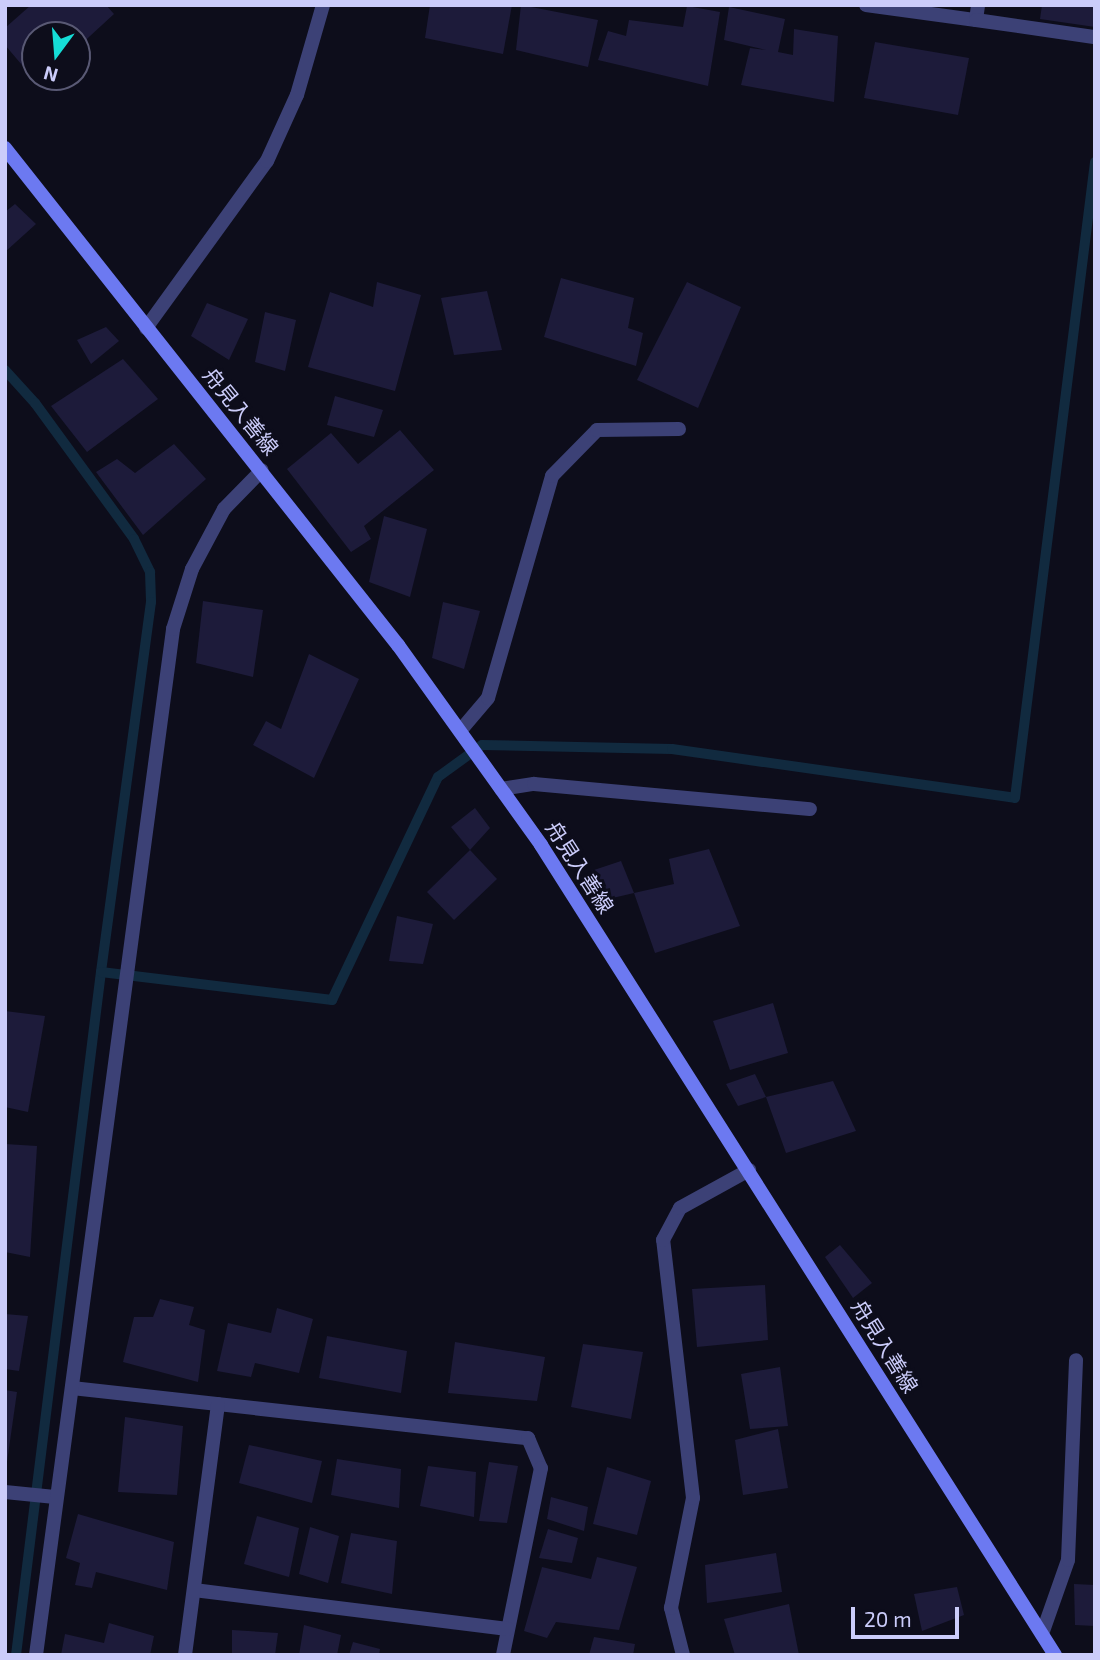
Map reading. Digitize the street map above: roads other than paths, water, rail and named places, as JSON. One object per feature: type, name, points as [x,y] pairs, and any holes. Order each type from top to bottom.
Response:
[{"type":"main road","name":"舟見入善線","points":[[5,148],[262,470],[501,789],[749,1170],[1055,1655]]},
{"type":"street","points":[[146,328],[267,161],[296,95],[323,5]]},
{"type":"street","points":[[866,5],[977,12],[1094,37]]},
{"type":"street","points":[[460,731],[488,698],[552,476],[597,430],[679,429]]},
{"type":"street","points":[[36,1655],[173,629],[192,569],[224,509],[262,470]]},
{"type":"street","points":[[501,789],[534,783],[810,808]]},
{"type":"street","points":[[683,1655],[671,1608],[693,1498],[663,1240],[680,1208],[749,1170]]},
{"type":"street","points":[[1042,1634],[1068,1560],[1076,1360]]},
{"type":"street","points":[[72,1388],[528,1438],[541,1468],[503,1655]]},
{"type":"street","points":[[185,1655],[218,1404]]},
{"type":"street","points":[[5,1492],[55,1497]]},
{"type":"street","points":[[194,1590],[508,1629]]},
{"type":"waterway","points":[[16,1655],[101,972],[332,1000],[438,777],[482,745],[672,749],[1015,798],[1095,162]]},
{"type":"waterway","points":[[5,370],[35,403],[134,539],[150,572],[151,602],[101,972]]}]
